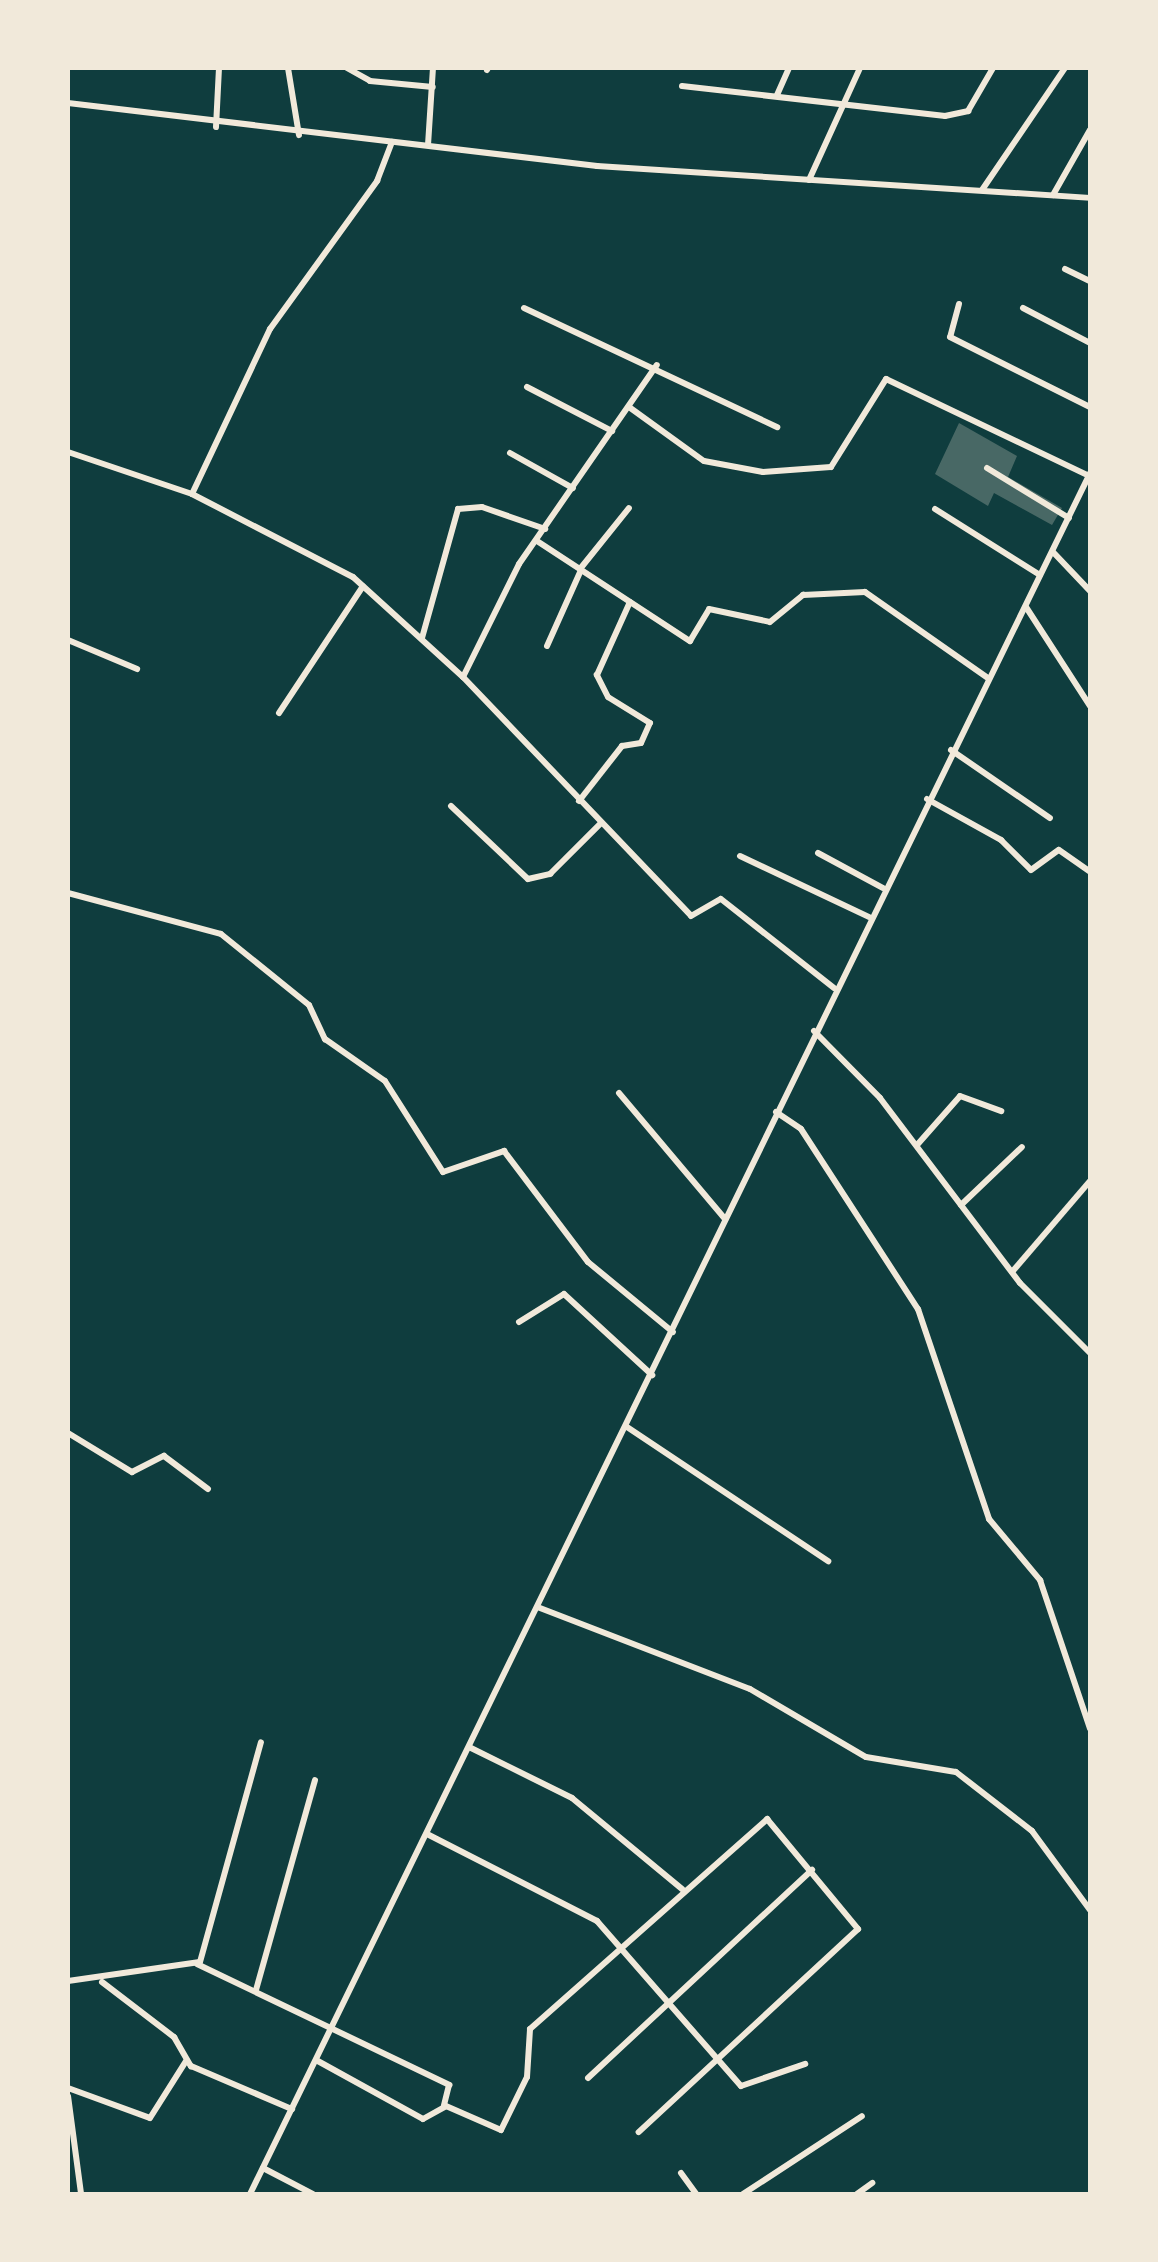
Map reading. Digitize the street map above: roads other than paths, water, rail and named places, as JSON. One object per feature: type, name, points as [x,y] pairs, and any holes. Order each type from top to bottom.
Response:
[{"type":"street","points":[[216,127],[219,68]]},
{"type":"street","points":[[288,68],[299,135]]},
{"type":"street","points":[[348,68],[370,80],[433,87]]},
{"type":"street","points":[[428,145],[433,68]]},
{"type":"street","points":[[777,95],[789,68]]},
{"type":"street","points":[[808,180],[860,68]]},
{"type":"street","points":[[682,86],[959,114],[993,68]]},
{"type":"street","points":[[982,190],[1064,68]]},
{"type":"street","points":[[68,104],[216,127],[299,135],[808,180],[1090,198]]},
{"type":"street","points":[[1053,195],[1090,130]]},
{"type":"street","points":[[192,494],[270,329],[377,181],[392,142]]},
{"type":"street","points":[[1065,270],[1090,281]]},
{"type":"street","points":[[959,304],[950,337],[1090,406]]},
{"type":"street","points":[[524,308],[657,365],[777,427]]},
{"type":"street","points":[[1023,308],[1090,342]]},
{"type":"street","points":[[463,678],[545,528],[657,365]]},
{"type":"street","points":[[250,2194],[540,1608],[834,988],[1090,474],[886,379],[831,467],[763,472],[704,461],[629,407]]},
{"type":"street","points":[[527,387],[612,430]]},
{"type":"street","points":[[68,452],[192,494],[363,586],[463,678],[691,916],[721,899],[834,988]]},
{"type":"street","points":[[510,453],[573,488]]},
{"type":"street","points":[[986,468],[1069,518]]},
{"type":"street","points":[[1082,492],[1090,494]]},
{"type":"street","points":[[422,638],[458,509],[482,507],[545,528]]},
{"type":"street","points":[[547,646],[580,569],[629,508]]},
{"type":"street","points":[[936,509],[1040,576]]},
{"type":"street","points":[[537,541],[693,641],[709,609],[770,622],[803,595],[865,592],[988,678]]},
{"type":"street","points":[[1053,552],[1090,591]]},
{"type":"street","points":[[279,713],[363,586]]},
{"type":"street","points":[[580,801],[622,746],[641,744],[650,723],[608,697],[596,671],[630,602]]},
{"type":"street","points":[[1025,606],[1090,706]]},
{"type":"street","points":[[68,640],[137,670]]},
{"type":"street","points":[[951,750],[1050,818]]},
{"type":"street","points":[[927,799],[1001,840],[1031,870],[1059,850],[1090,872]]},
{"type":"street","points":[[451,806],[528,878],[550,874],[601,823]]},
{"type":"street","points":[[818,853],[883,888]]},
{"type":"street","points":[[740,856],[869,917]]},
{"type":"street","points":[[68,893],[198,924],[230,940],[309,1005],[324,1037],[385,1081],[443,1172],[504,1151],[576,1248],[673,1332]]},
{"type":"street","points":[[814,1031],[916,1145],[1012,1272],[1090,1353]]},
{"type":"street","points":[[619,1093],[726,1219]]},
{"type":"street","points":[[916,1145],[960,1096],[1000,1111]]},
{"type":"street","points":[[776,1112],[801,1129],[918,1309],[989,1519],[1040,1580],[1090,1729]]},
{"type":"street","points":[[960,1206],[1022,1147]]},
{"type":"street","points":[[1012,1272],[1090,1182]]},
{"type":"street","points":[[518,1322],[564,1294],[652,1375]]},
{"type":"street","points":[[626,1427],[828,1561]]},
{"type":"street","points":[[68,1433],[132,1472],[164,1456],[208,1489]]},
{"type":"street","points":[[540,1608],[750,1689],[866,1756],[956,1772],[1032,1831],[1090,1910]]},
{"type":"street","points":[[197,1964],[261,1742]]},
{"type":"street","points":[[469,1747],[572,1798],[682,1889]]},
{"type":"street","points":[[256,1990],[314,1780]]},
{"type":"street","points":[[444,2105],[504,2128],[529,2071],[526,2034],[760,1818],[812,1870],[858,1929],[639,2132]]},
{"type":"street","points":[[426,1834],[590,1916],[747,2088],[806,2064]]},
{"type":"street","points":[[588,2078],[812,1870]]},
{"type":"street","points":[[68,1982],[102,1982],[197,1964],[333,2024],[449,2085],[444,2105],[428,2120],[316,2060]]},
{"type":"street","points":[[102,1982],[174,2037],[186,2061],[292,2109]]},
{"type":"street","points":[[68,2088],[150,2118],[186,2061]]},
{"type":"street","points":[[68,2096],[81,2194]]},
{"type":"street","points":[[743,2194],[862,2116]]},
{"type":"street","points":[[263,2168],[314,2194]]},
{"type":"street","points":[[681,2173],[696,2194]]},
{"type":"street","points":[[857,2194],[872,2184]]}]
